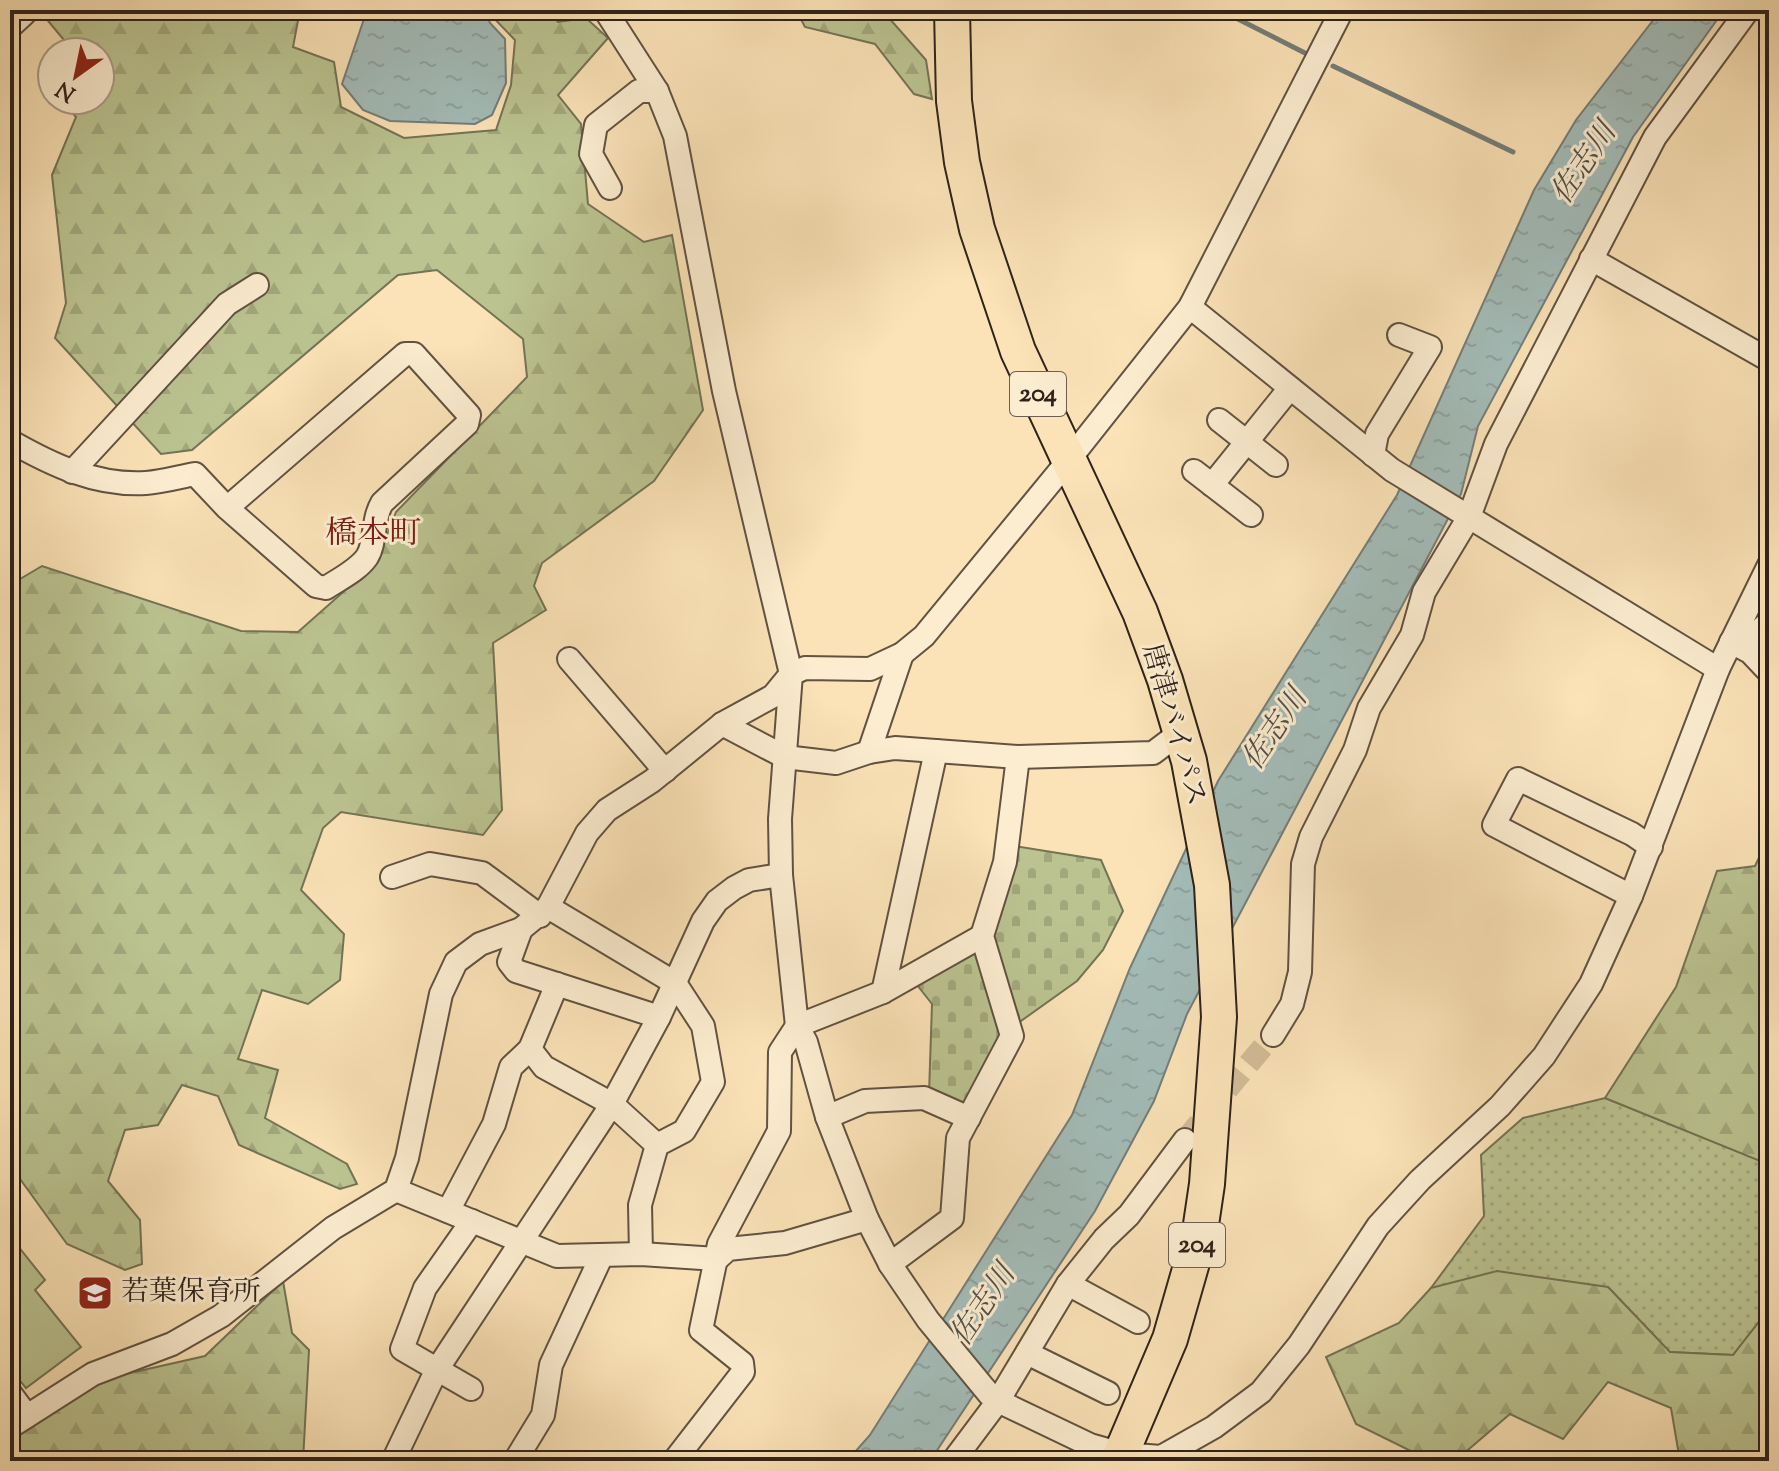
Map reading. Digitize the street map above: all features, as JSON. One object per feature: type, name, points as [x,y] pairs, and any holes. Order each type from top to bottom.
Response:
[{"type":"highway","name":"唐津バイパス","points":[[952,10],[954,101],[962,162],[977,229],[1018,351],[1140,612],[1185,746],[1212,885],[1219,1017],[1207,1184],[1199,1238],[1170,1339],[1120,1457]]},
{"type":"street","points":[[605,10],[657,91],[675,136],[724,391],[791,674],[780,819],[781,875],[797,1026],[806,1042],[827,1117],[867,1219],[890,1264],[928,1320],[994,1398],[1090,1445],[1120,1457],[1164,1459],[1261,1392],[1299,1345],[1378,1226],[1420,1180],[1500,1106],[1544,1056],[1591,984],[1651,847],[1718,669],[1769,565]]},
{"type":"street","points":[[10,1393],[19,1421],[93,1374],[172,1344],[221,1316],[333,1228],[396,1190],[407,1158],[441,994],[456,962],[480,944],[521,929],[544,912],[587,833],[607,810],[665,771],[722,724],[773,696],[791,674],[805,668],[870,669],[902,654],[924,636],[1190,307],[1342,10]]},
{"type":"street","points":[[1273,1035],[1292,1004],[1300,972],[1303,864],[1311,837],[1355,750],[1369,708],[1412,635],[1424,592],[1460,512],[1655,137],[1748,10]]},
{"type":"street","points":[[610,188],[591,154],[596,125],[639,91],[657,91]]},
{"type":"street","points":[[1591,259],[1769,360]]},
{"type":"street","points":[[72,472],[227,304],[257,285]]},
{"type":"street","points":[[1190,307],[1392,470],[1718,669]]},
{"type":"street","points":[[1373,455],[1377,434],[1430,347],[1399,335]]},
{"type":"street","points":[[10,441],[72,472],[109,482],[147,483],[195,474],[227,508],[316,586],[326,588],[369,555],[375,514],[382,503],[467,424],[469,415],[414,354],[405,354],[227,508]]},
{"type":"street","points":[[1212,485],[1290,388]]},
{"type":"street","points":[[1219,420],[1276,465]]},
{"type":"street","points":[[1194,471],[1251,515]]},
{"type":"street","points":[[1731,642],[1755,634],[1769,622]]},
{"type":"street","points":[[1731,642],[1750,652],[1769,672]]},
{"type":"street","points":[[869,752],[902,654]]},
{"type":"street","points":[[569,659],[665,771]]},
{"type":"street","points":[[722,724],[785,757],[836,763],[869,752],[895,748],[1018,757],[1153,753],[1185,746]]},
{"type":"street","points":[[883,992],[936,751]]},
{"type":"street","points":[[890,1264],[952,1218],[958,1138],[1012,1036],[982,936],[1005,862],[1018,757]]},
{"type":"street","points":[[1631,896],[1494,825],[1518,779],[1632,834],[1651,847]]},
{"type":"street","points":[[392,877],[430,864],[482,873],[544,912],[675,983],[703,1026],[713,1082],[684,1131],[657,1145],[640,1205],[641,1254]]},
{"type":"street","points":[[393,1461],[436,1371],[612,1104],[659,1017],[703,921],[717,901],[749,880],[781,875]]},
{"type":"street","points":[[521,929],[509,962],[516,971],[659,1017]]},
{"type":"street","points":[[674,1461],[743,1372],[742,1363],[701,1330],[719,1244],[779,1131],[780,1052],[797,1026],[883,992],[982,936]]},
{"type":"street","points":[[448,1211],[494,1124],[511,1067],[530,1049],[557,984]]},
{"type":"street","points":[[530,1049],[544,1067],[612,1104],[657,1145]]},
{"type":"street","points":[[827,1117],[865,1101],[924,1098],[969,1118]]},
{"type":"street","points":[[953,1461],[1027,1353],[1068,1284],[1104,1239],[1129,1215],[1185,1140]]},
{"type":"street","points":[[396,1190],[557,1256],[641,1254],[717,1259],[728,1249],[785,1243],[867,1219]]},
{"type":"street","points":[[471,1389],[402,1349],[425,1288],[472,1221]]},
{"type":"street","points":[[515,1461],[543,1415],[551,1365],[602,1255]]},
{"type":"street","points":[[1068,1284],[1138,1322]]},
{"type":"street","points":[[1027,1353],[1108,1393]]},
{"type":"street","points":[[409,1426],[412,1461]]},
{"type":"green space","points":[[39,10],[300,10],[293,47],[334,62],[341,107],[404,138],[496,130],[511,85],[515,40],[486,10],[548,10],[558,22],[586,18],[608,38],[558,95],[581,124],[588,204],[644,242],[672,235],[703,410],[654,481],[542,563],[534,586],[546,610],[493,643],[502,810],[483,835],[341,812],[323,828],[301,890],[344,934],[340,980],[308,1004],[262,990],[238,1059],[278,1070],[265,1118],[347,1164],[357,1184],[340,1189],[239,1145],[218,1096],[182,1085],[158,1125],[125,1130],[108,1181],[140,1220],[142,1264],[125,1270],[67,1244],[15,1172],[10,1170],[10,585],[42,566],[241,631],[298,632],[376,563],[396,512],[527,377],[523,339],[437,270],[398,275],[192,450],[161,454],[55,338],[66,303],[52,175],[75,116],[116,116],[116,36],[61,36]]},
{"type":"green space","points":[[796,10],[882,10],[926,60],[932,99],[914,94],[875,44],[805,27]]},
{"type":"green space","points":[[1769,837],[1769,1157],[1760,1161],[1605,1098],[1676,987],[1717,871],[1755,866]]},
{"type":"green space","points":[[1014,846],[1101,860],[1123,911],[1103,950],[1077,981],[1007,1031],[967,1110],[929,1094],[932,1004],[914,981],[988,937]]},
{"type":"green space","points":[[1605,1098],[1759,1160],[1769,1157],[1769,1309],[1733,1355],[1669,1352],[1608,1287],[1431,1288],[1484,1216],[1481,1155],[1523,1118]]},
{"type":"green space","points":[[10,1236],[45,1280],[35,1290],[81,1347],[26,1388],[10,1368]]},
{"type":"green space","points":[[1497,1271],[1608,1287],[1670,1352],[1733,1355],[1769,1309],[1769,1461],[1680,1461],[1671,1408],[1608,1382],[1563,1439],[1510,1414],[1455,1461],[1431,1461],[1356,1424],[1326,1357],[1399,1323],[1431,1288]]},
{"type":"green space","points":[[283,1281],[292,1333],[309,1350],[303,1461],[10,1461],[10,1436],[108,1378],[205,1356]]},
{"type":"water","points":[[367,10],[485,10],[490,23],[505,39],[506,83],[492,115],[475,124],[390,121],[363,110],[342,84]]},
{"type":"water","name":"佐志川","points":[[1661,10],[1724,10],[1633,137],[1478,426],[1461,494],[1187,1014],[1154,1101],[1095,1211],[930,1461],[847,1461],[870,1435],[1072,1115],[1130,968],[1218,781],[1397,495],[1534,190],[1576,120]]},
{"type":"waterway","points":[[1220,10],[1305,53]]},
{"type":"waterway","points":[[1333,66],[1513,152]]},
{"type":"tunnel","points":[[1185,1140],[1273,1035]]},
{"type":"place","name":"若葉保育所","points":[[95,1293]]},
{"type":"district","name":"橋本町","points":[[373,535]]}]
